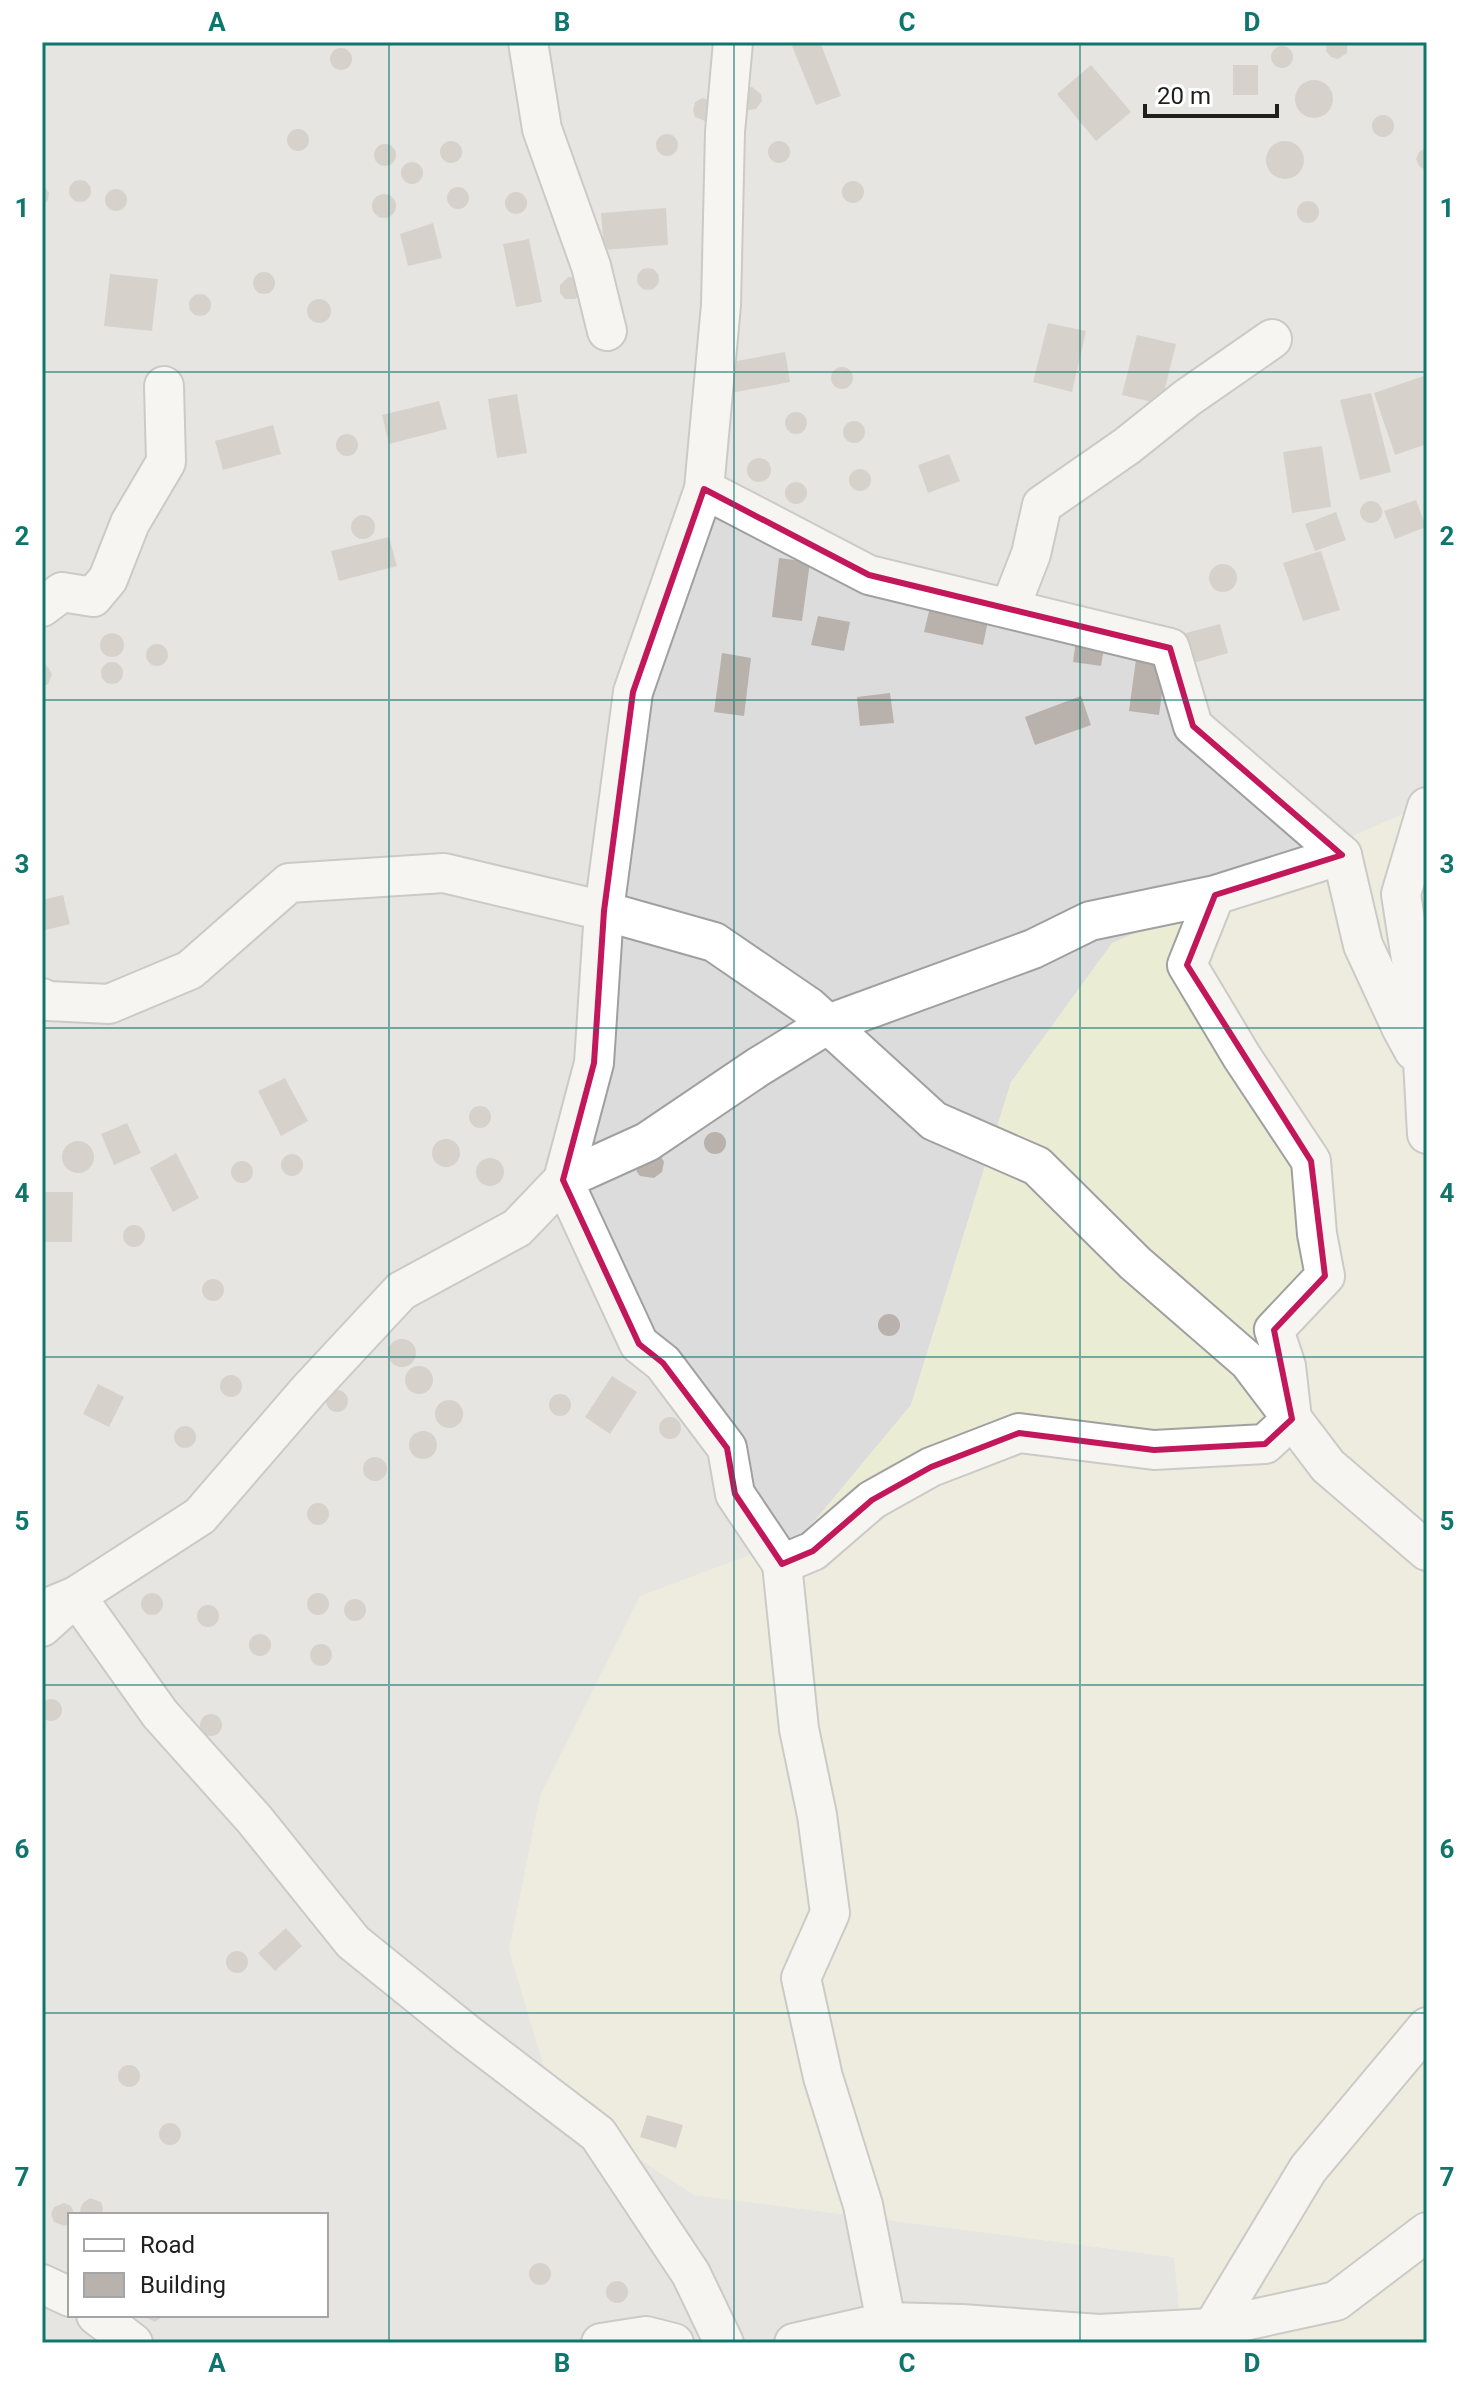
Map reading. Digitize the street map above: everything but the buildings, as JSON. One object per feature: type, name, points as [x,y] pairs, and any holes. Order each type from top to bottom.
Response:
[{"type":"street","points":[[528,42],[542,129],[591,266],[607,331]]},
{"type":"street","points":[[733,42],[725,132],[721,305],[704,489],[633,692],[604,911],[594,1063],[563,1180],[639,1344],[663,1363],[727,1448],[735,1494],[782,1564],[799,1729],[817,1815],[830,1913],[801,1978],[823,2077],[863,2205],[885,2333]]},
{"type":"street","points":[[1010,608],[1031,554],[1042,505],[1272,339]]},
{"type":"street","points":[[42,607],[62,592],[93,597],[108,579],[130,523],[166,462],[164,386]]},
{"type":"street","points":[[704,489],[869,575],[1170,648],[1193,726],[1342,855],[1363,945],[1402,1029],[1424,1067]]},
{"type":"street","points":[[1427,807],[1401,894],[1424,1023],[1427,1134]]},
{"type":"street","points":[[42,1627],[59,1603],[200,1516],[308,1391],[401,1291],[517,1228],[563,1180],[647,1142],[828,1024],[1033,949],[1090,921],[1215,895],[1342,855]]},
{"type":"street","points":[[42,998],[48,1001],[109,1004],[190,970],[289,883],[444,873],[604,911],[714,942],[809,1007],[934,1121],[1037,1166],[1135,1263],[1249,1362],[1328,1466],[1427,1551]]},
{"type":"street","points":[[1215,895],[1187,965],[1242,1057],[1311,1161],[1317,1234],[1325,1276],[1274,1330],[1286,1366],[1292,1419]]},
{"type":"street","points":[[782,1564],[813,1551],[872,1500],[907,1480],[931,1467],[1019,1433],[1154,1450],[1265,1444],[1292,1419]]},
{"type":"street","points":[[59,1603],[254,1819],[353,1942],[598,2134],[691,2274],[724,2343]]},
{"type":"street","points":[[1208,2336],[1308,2169],[1427,2027]]},
{"type":"street","points":[[794,2343],[962,2324],[1099,2334],[1208,2336],[1336,2301],[1427,2232]]},
{"type":"street","points":[[42,2284],[68,2296]]},
{"type":"street","points":[[99,2317],[133,2343]]},
{"type":"street","points":[[601,2343],[646,2336],[674,2343]]},
{"type":"highlighted area","points":[[704,489],[869,575],[1170,648],[1193,726],[1342,855],[1215,895],[1187,965],[1311,1161],[1325,1276],[1274,1330],[1292,1419],[1265,1444],[1154,1450],[1019,1433],[931,1467],[872,1500],[813,1551],[782,1564],[735,1494],[727,1448],[663,1363],[639,1344],[563,1180],[594,1063],[604,911],[633,692]]},
{"type":"shaded area","points":[[42,42],[1427,42],[1427,803],[1011,1082],[911,1405],[803,1535],[694,2195],[1174,2257],[1183,2343],[42,2343]]},
{"type":"green space","points":[[1427,803],[1427,2343],[1183,2343],[1174,2257],[694,2195],[555,2104],[509,1950],[540,1796],[640,1596],[803,1535],[911,1405],[1011,1082],[1112,943]]}]
